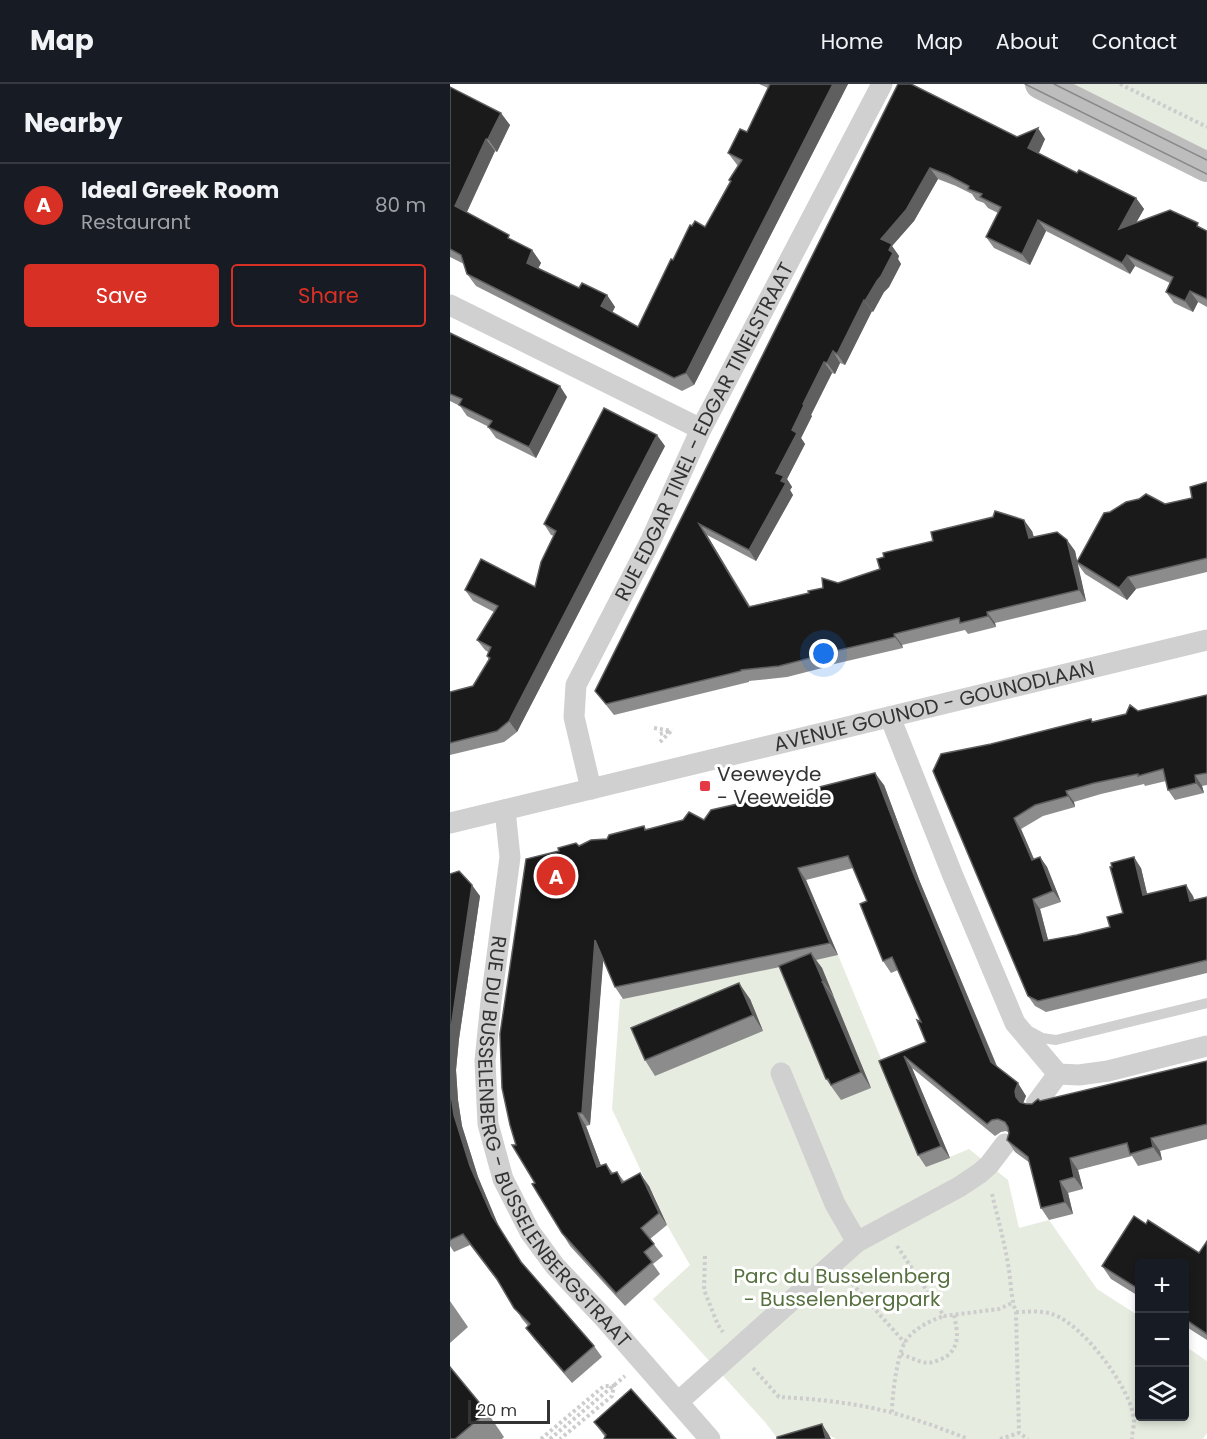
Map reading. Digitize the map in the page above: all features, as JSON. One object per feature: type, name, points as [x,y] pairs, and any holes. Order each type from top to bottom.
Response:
[{"type":"street","name":"RUE EDGAR TINEL - EDGAR TINELSTRAAT","points":[[591,789],[574,717],[576,685],[651,540],[701,429],[882,84]]},
{"type":"street","points":[[1040,84],[1207,167]]},
{"type":"street","points":[[450,305],[701,429]]},
{"type":"street","name":"AVENUE GOUNOD - GOUNODLAAN","points":[[450,823],[1207,640]]},
{"type":"street","points":[[890,717],[953,876],[1016,1023],[1058,1074],[1078,1075],[1108,1071],[1207,1046]]},
{"type":"street","name":"RUE DU BUSSELENBERG - BUSSELENBERGSTRAAT","points":[[505,810],[510,858],[485,1061],[488,1124],[503,1179],[530,1232],[555,1266],[605,1319],[710,1439]]},
{"type":"street","points":[[781,1073],[835,1204],[857,1242]]},
{"type":"street","points":[[1036,1104],[1058,1074]]},
{"type":"street","points":[[678,1402],[857,1242],[959,1187],[989,1165],[1005,1144]]},
{"type":"lane","points":[[1016,1023],[1041,1038],[1056,1040],[1207,1003]]},
{"type":"path","points":[[1120,84],[1207,127]]},
{"type":"path","points":[[654,728],[672,731]]},
{"type":"path","points":[[660,734],[672,731]]},
{"type":"path","points":[[660,742],[672,731]]},
{"type":"path","points":[[980,1173],[989,1184],[1002,1233],[1012,1303],[1016,1312],[1019,1433]]},
{"type":"path","points":[[885,1228],[944,1316]]},
{"type":"path","points":[[705,1256],[704,1290],[718,1324],[737,1350],[779,1397],[820,1400],[892,1412],[968,1439]]},
{"type":"path","points":[[834,1263],[905,1343]]},
{"type":"path","points":[[892,1412],[898,1362],[905,1343],[917,1329],[944,1316],[999,1308],[1012,1303]]},
{"type":"path","points":[[1016,1312],[1040,1311],[1054,1314],[1073,1326],[1095,1348],[1128,1396],[1134,1420],[1132,1439]]},
{"type":"path","points":[[901,1354],[928,1363],[945,1357],[957,1341],[954,1315]]},
{"type":"path","points":[[540,1439],[604,1386],[614,1386],[612,1395],[560,1439]]},
{"type":"path","points":[[550,1439],[608,1391]]},
{"type":"path","points":[[1000,1439],[1019,1433]]},
{"type":"path","points":[[1019,1433],[1028,1439]]},
{"type":"green space","points":[[1068,84],[1207,84],[1207,153]]},
{"type":"green space","name":"Parc du Busselenberg - Busselenbergpark","points":[[838,955],[926,1167],[969,1149],[1008,1180],[1019,1228],[1049,1220],[1097,1289],[1135,1313],[1135,1421],[1189,1421],[1189,1349],[1207,1361],[1207,1433],[1203,1439],[836,1439],[829,1435],[778,1439],[653,1299],[690,1265],[667,1225],[612,1109],[620,999]]},
{"type":"building","points":[[770,84],[833,84],[686,373],[674,378],[467,274],[461,255],[450,249],[450,87],[501,113],[486,139],[455,206],[532,250],[527,263],[579,288],[582,283],[607,295],[601,306],[638,327],[690,225],[692,226],[695,221],[705,227],[731,181],[729,180],[742,160],[728,153],[740,129],[747,132]]},
{"type":"building","points":[[898,84],[911,84],[1017,137],[1038,128],[1028,148],[1077,173],[1079,170],[1136,198],[1119,229],[1170,210],[1198,223],[1197,226],[1207,231],[1207,299],[1190,291],[1185,301],[1166,292],[1173,277],[1127,255],[1122,263],[1038,220],[1022,254],[986,237],[1001,207],[980,197],[982,194],[968,189],[969,186],[930,168],[906,210],[881,239],[892,244],[889,250],[893,253],[881,276],[864,300],[837,354],[833,351],[827,363],[824,362],[803,404],[792,430],[797,433],[776,473],[784,476],[781,481],[786,483],[749,550],[699,524],[749,607],[823,588],[822,578],[838,583],[880,569],[877,559],[884,557],[883,553],[933,541],[931,532],[993,517],[995,511],[1024,520],[1029,538],[1057,532],[1067,540],[1079,590],[987,612],[988,616],[960,623],[959,618],[894,634],[895,637],[779,666],[741,670],[606,704],[595,691]]},
{"type":"building","points":[[450,333],[560,386],[529,447],[488,427],[492,421],[459,405],[462,399],[450,394]]},
{"type":"building","points":[[604,408],[657,435],[509,721],[497,731],[450,743],[450,692],[473,686],[490,658],[487,656],[491,647],[477,640],[498,606],[465,590],[481,559],[535,587],[541,562],[556,531],[544,524]]},
{"type":"building","points":[[1207,482],[1207,558],[1128,577],[1119,588],[1077,562],[1104,513],[1146,494],[1165,504],[1192,498],[1190,487]]},
{"type":"building","points":[[1207,695],[1207,773],[1195,775],[1196,783],[1168,790],[1163,769],[1066,791],[1068,796],[1035,805],[1014,818],[1032,860],[1040,857],[1053,891],[1033,899],[1044,941],[1110,927],[1107,917],[1123,913],[1110,867],[1112,867],[1111,863],[1134,857],[1143,895],[1186,885],[1190,901],[1207,897],[1207,960],[1038,1001],[1028,996],[933,771],[941,754],[1091,719],[1092,722],[1126,714],[1130,705],[1138,711]]},
{"type":"building","points":[[875,773],[991,1062],[1018,1083],[1015,1091],[1020,1102],[1032,1104],[1038,1099],[1040,1101],[1207,1061],[1207,1124],[1151,1138],[1153,1147],[1130,1154],[1127,1143],[1070,1158],[1074,1177],[1060,1181],[1065,1202],[1041,1208],[1028,1157],[1007,1140],[1009,1133],[1005,1122],[998,1119],[987,1124],[904,1056],[941,1146],[918,1155],[879,1061],[926,1042],[917,1020],[921,1022],[892,957],[883,961],[860,904],[867,901],[848,856],[798,868],[830,943],[615,987],[595,940],[582,1113],[578,1113],[597,1167],[606,1164],[611,1174],[617,1172],[622,1183],[640,1173],[659,1213],[641,1228],[654,1244],[644,1252],[652,1262],[616,1293],[562,1233],[532,1184],[535,1183],[512,1145],[516,1145],[502,1088],[500,1034],[526,859],[559,851],[558,848],[576,843],[579,846],[591,840],[607,839],[609,835],[644,826],[645,830],[683,820],[689,812],[704,820],[711,810],[759,799],[763,793],[772,799]]},
{"type":"building","points":[[459,871],[472,885],[450,1041],[450,874]]},
{"type":"building","points":[[811,953],[861,1072],[831,1085],[826,1079],[779,966]]},
{"type":"building","points":[[739,983],[753,1015],[645,1060],[631,1028]]},
{"type":"building","points":[[450,1087],[454,1115],[470,1166],[492,1216],[521,1262],[594,1346],[564,1372],[526,1328],[530,1324],[514,1308],[497,1279],[463,1234],[450,1240]]},
{"type":"building","points":[[1134,1216],[1146,1224],[1148,1220],[1199,1253],[1207,1241],[1207,1334],[1189,1322],[1189,1259],[1135,1259],[1135,1287],[1102,1266]]},
{"type":"building","points":[[450,1367],[487,1412],[455,1439],[450,1439]]},
{"type":"building","points":[[631,1389],[676,1439],[604,1439],[606,1435],[594,1422]]},
{"type":"building","points":[[822,1424],[826,1439],[777,1439],[777,1437]]},
{"type":"tram line","points":[[1025,84],[1207,174]]},
{"type":"tram line","points":[[1054,84],[1207,160]]},
{"type":"place","name":"Veeweyde - Veeweide","points":[[705,786]]},
{"type":"place","name":"Ideal Greek Room","points":[[556,876]]}]
